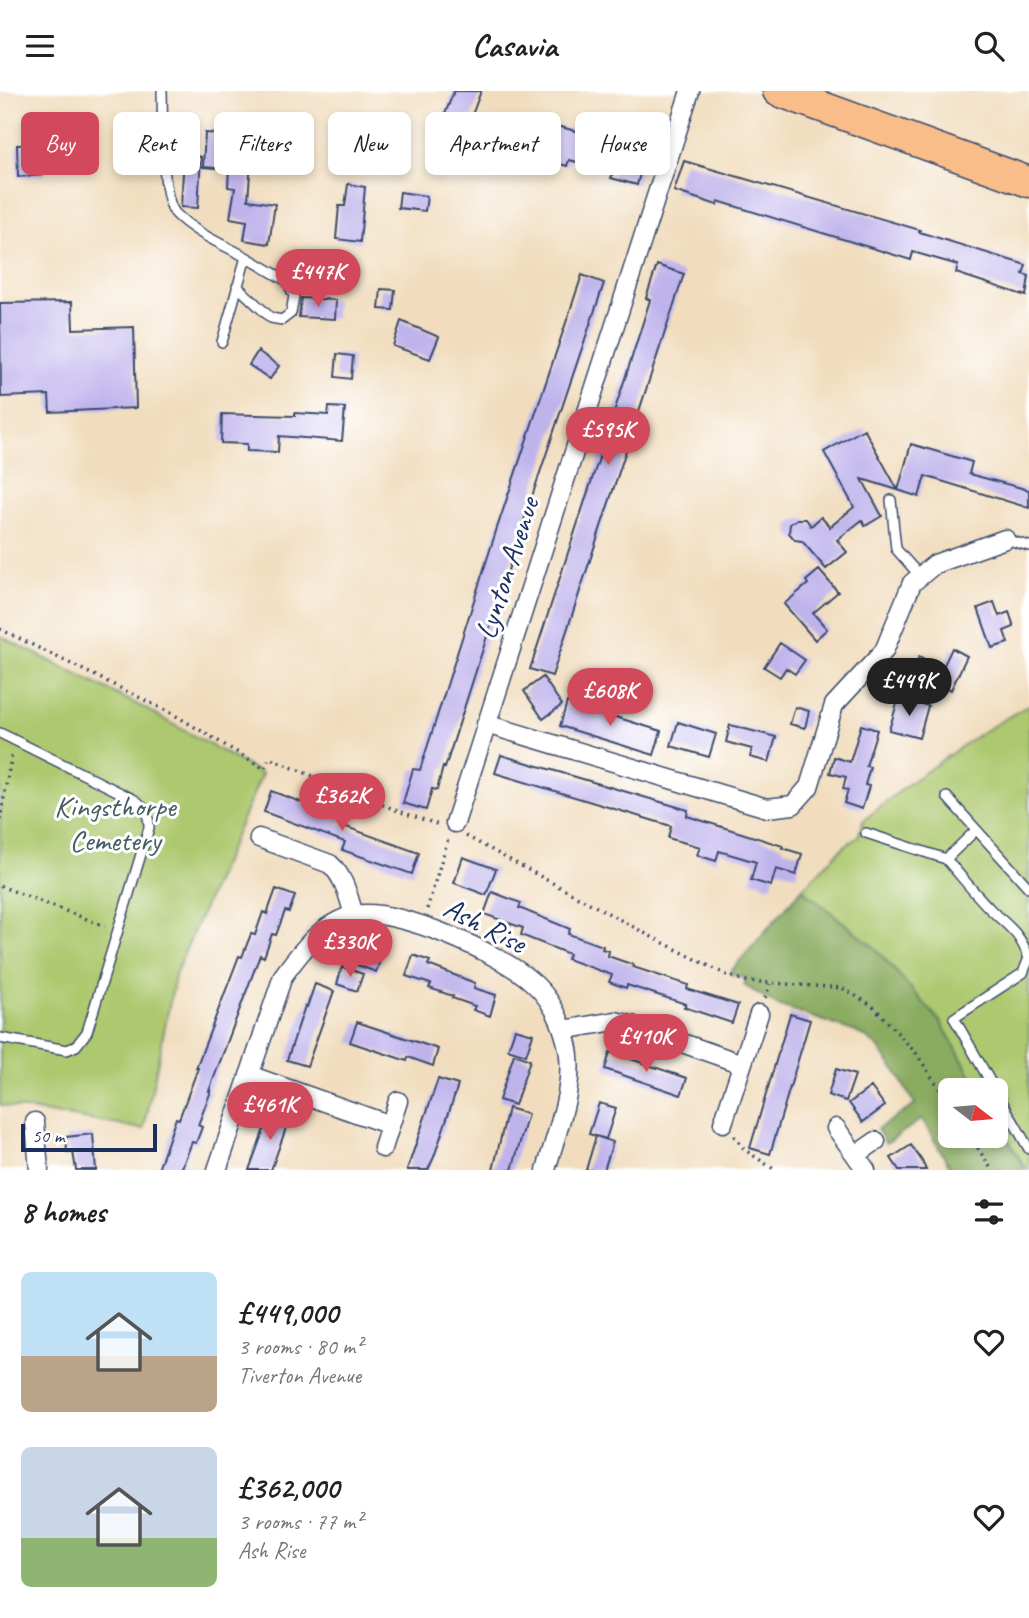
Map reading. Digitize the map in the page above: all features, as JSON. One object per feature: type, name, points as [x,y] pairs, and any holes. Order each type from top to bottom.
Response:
[{"type":"highway","points":[[778,91],[1029,182]]},
{"type":"street","name":"Lynton Avenue","points":[[454,826],[690,91]]},
{"type":"street","points":[[486,724],[767,808],[793,805],[809,787],[834,705],[884,651],[912,583],[935,564],[1005,539]]},
{"type":"street","points":[[217,1170],[284,976],[302,950],[329,927],[354,915],[339,872],[330,864],[259,838]]},
{"type":"street","name":"Ash Rise","points":[[354,915],[391,916],[423,924],[512,967],[531,981],[547,998],[564,1030],[570,1059],[569,1078],[547,1170]]},
{"type":"street","points":[[723,1123],[762,1006]]},
{"type":"street","points":[[564,1030],[615,1021],[742,1064]]},
{"type":"street","points":[[248,1075],[390,1125]]},
{"type":"street","points":[[383,1148],[398,1101]]},
{"type":"street","points":[[35,1122],[39,1170]]},
{"type":"street","points":[[836,1128],[861,1163],[876,1141]]},
{"type":"lane","points":[[162,91],[166,193],[173,212],[195,230],[287,281],[294,296],[292,313],[282,320],[271,317],[237,286]]},
{"type":"lane","points":[[222,342],[246,257]]},
{"type":"lane","points":[[891,500],[895,549],[920,576]]},
{"type":"lane","points":[[1005,539],[1029,546]]},
{"type":"lane","points":[[0,733],[135,800],[147,811],[149,828],[87,1032],[76,1046],[67,1049],[0,1038]]},
{"type":"lane","points":[[947,797],[1029,888]]},
{"type":"lane","points":[[946,859],[976,829]]},
{"type":"lane","points":[[866,833],[946,859],[992,911],[1011,926],[1024,944],[1029,958],[1023,973],[954,1018],[988,1078]]},
{"type":"lane","points":[[1008,1113],[1029,1149]]},
{"type":"path","points":[[0,629],[173,714],[265,769],[269,758],[398,811],[454,826],[650,936],[729,976],[770,984],[842,988],[873,1006],[916,1053],[938,1087]]},
{"type":"path","points":[[0,820],[15,741]]},
{"type":"path","points":[[423,924],[454,826]]},
{"type":"path","points":[[0,886],[117,930]]},
{"type":"path","points":[[762,1006],[770,984]]},
{"type":"path","points":[[723,1123],[745,1150],[775,1170]]},
{"type":"path","points":[[978,1148],[992,1170]]},
{"type":"green space","name":"Kingsthorpe Cemetery","points":[[0,636],[142,707],[262,774],[176,972],[144,1129],[0,1105]]},
{"type":"green space","points":[[1029,705],[1029,1170],[1026,1170],[1008,1139],[1008,1078],[973,1078],[940,1021],[802,889],[844,846],[858,837],[863,821],[907,785],[979,734]]},
{"type":"green space","points":[[802,889],[874,947],[940,1021],[973,1078],[938,1078],[938,1146],[922,1119],[886,1143],[877,1129],[915,1105],[895,1070],[877,1046],[856,1032],[775,1004],[744,985],[746,979],[731,974]]},
{"type":"green space","points":[[1008,1139],[1026,1170],[952,1170],[939,1148],[1008,1148]]},
{"type":"building","points":[[454,91],[481,91],[473,112],[446,112]]},
{"type":"building","points":[[561,127],[575,131],[575,162],[569,160],[567,166],[561,164]]},
{"type":"building","points":[[205,133],[214,134],[214,168],[203,167]]},
{"type":"building","points":[[17,145],[21,145],[21,175],[44,175],[18,177]]},
{"type":"building","points":[[684,161],[920,230],[919,232],[1026,265],[1023,274],[1029,276],[1026,296],[956,273],[958,265],[913,252],[911,260],[718,201],[717,205],[674,191]]},
{"type":"building","points":[[183,175],[200,175],[198,208],[181,207]]},
{"type":"building","points":[[229,175],[250,175],[248,200],[275,204],[269,244],[244,240],[247,221],[230,218],[235,188],[228,187]]},
{"type":"building","points":[[612,175],[640,175],[637,185],[611,178]]},
{"type":"building","points":[[348,184],[365,187],[360,242],[336,239],[339,206],[345,206]]},
{"type":"building","points":[[400,192],[427,196],[425,211],[398,208]]},
{"type":"building","points":[[657,265],[684,274],[552,676],[530,669],[650,300],[646,298]]},
{"type":"building","points":[[582,275],[604,283],[525,517],[445,768],[443,767],[437,790],[432,789],[426,810],[403,803],[413,769],[420,770]]},
{"type":"building","points":[[381,289],[395,290],[393,310],[379,309]]},
{"type":"building","points":[[301,298],[336,300],[335,319],[299,317]]},
{"type":"building","points":[[72,302],[73,329],[134,327],[136,408],[50,412],[49,395],[1,397],[0,303]]},
{"type":"building","points":[[401,321],[439,337],[430,359],[393,346]]},
{"type":"building","points":[[258,351],[279,366],[270,379],[249,365]]},
{"type":"building","points":[[337,354],[353,356],[351,379],[335,377]]},
{"type":"building","points":[[329,407],[345,408],[342,441],[279,436],[278,452],[247,451],[247,444],[221,443],[222,414],[328,415]]},
{"type":"building","points":[[864,429],[898,490],[862,479],[882,516],[865,526],[862,520],[837,540],[847,552],[826,569],[802,541],[795,540],[789,533],[790,524],[797,519],[806,519],[811,526],[821,517],[830,527],[854,507],[824,452]]},
{"type":"building","points":[[911,444],[972,462],[969,474],[1029,490],[1029,508],[925,476],[919,497],[898,490]]},
{"type":"building","points":[[819,570],[838,592],[813,613],[827,629],[815,640],[784,604],[808,584],[806,581]]},
{"type":"building","points":[[994,602],[999,616],[1009,612],[1014,627],[1004,631],[1008,643],[992,648],[978,608]]},
{"type":"building","points":[[780,643],[805,660],[795,674],[786,668],[780,677],[764,667]]},
{"type":"building","points":[[952,648],[967,656],[951,690],[935,682],[934,685],[911,672],[919,657],[942,669]]},
{"type":"building","points":[[543,677],[562,705],[543,719],[524,691]]},
{"type":"building","points":[[899,697],[928,706],[919,738],[889,730]]},
{"type":"building","points":[[567,702],[661,731],[654,755],[560,726]]},
{"type":"building","points":[[795,707],[809,711],[805,728],[790,724]]},
{"type":"building","points":[[678,722],[716,734],[709,757],[671,746]]},
{"type":"building","points":[[730,725],[776,737],[769,762],[750,757],[752,749],[726,742]]},
{"type":"building","points":[[861,725],[877,730],[866,766],[870,767],[865,785],[869,786],[862,809],[844,803],[848,790],[843,789],[846,777],[830,773],[834,757],[850,762]]},
{"type":"building","points":[[501,755],[688,810],[687,816],[783,846],[782,848],[802,854],[796,875],[776,869],[771,886],[751,880],[756,862],[719,851],[716,861],[697,855],[700,847],[668,838],[671,826],[495,773]]},
{"type":"building","points":[[271,791],[341,817],[338,824],[419,853],[412,874],[342,850],[345,842],[264,812]]},
{"type":"building","points":[[463,857],[496,869],[486,895],[454,883]]},
{"type":"building","points":[[276,889],[295,896],[289,912],[285,911],[276,935],[272,934],[264,957],[260,955],[209,1091],[198,1125],[202,1127],[196,1143],[192,1142],[181,1170],[158,1170],[239,956],[242,957],[251,934],[255,935],[263,912],[267,914]]},
{"type":"building","points":[[492,892],[521,903],[519,908],[570,929],[568,934],[603,946],[602,949],[609,951],[608,956],[688,985],[687,989],[738,1005],[732,1023],[684,1007],[686,1004],[609,982],[612,975],[567,959],[569,954],[521,935],[523,928],[484,914]]},
{"type":"building","points":[[363,948],[382,955],[376,972],[357,965]]},
{"type":"building","points":[[413,955],[430,961],[428,965],[475,983],[474,988],[496,995],[490,1016],[473,1010],[475,1006],[429,988],[431,984],[406,976]]},
{"type":"building","points":[[342,967],[363,974],[357,991],[337,984]]},
{"type":"building","points":[[315,984],[334,991],[307,1066],[287,1060]]},
{"type":"building","points":[[790,1014],[810,1020],[770,1154],[750,1148]]},
{"type":"building","points":[[357,1022],[438,1049],[433,1066],[408,1057],[407,1061],[350,1042]]},
{"type":"building","points":[[515,1029],[533,1034],[526,1055],[508,1049]]},
{"type":"building","points":[[610,1052],[687,1078],[681,1095],[605,1069]]},
{"type":"building","points":[[514,1054],[530,1060],[515,1105],[499,1100]]},
{"type":"building","points":[[836,1069],[855,1075],[846,1101],[828,1095]]},
{"type":"building","points":[[438,1079],[458,1085],[434,1157],[428,1170],[407,1170]]},
{"type":"building","points":[[871,1087],[885,1106],[863,1122],[849,1103]]},
{"type":"building","points":[[599,1103],[616,1108],[606,1139],[589,1134]]},
{"type":"building","points":[[508,1108],[528,1114],[512,1170],[493,1170]]},
{"type":"building","points":[[271,1110],[290,1117],[271,1170],[249,1170]]},
{"type":"building","points":[[93,1134],[96,1170],[76,1170],[73,1152],[67,1152],[66,1137]]},
{"type":"building","points":[[596,1136],[613,1142],[604,1170],[586,1170]]},
{"type":"building","points":[[911,1145],[926,1170],[899,1170],[891,1158]]}]
